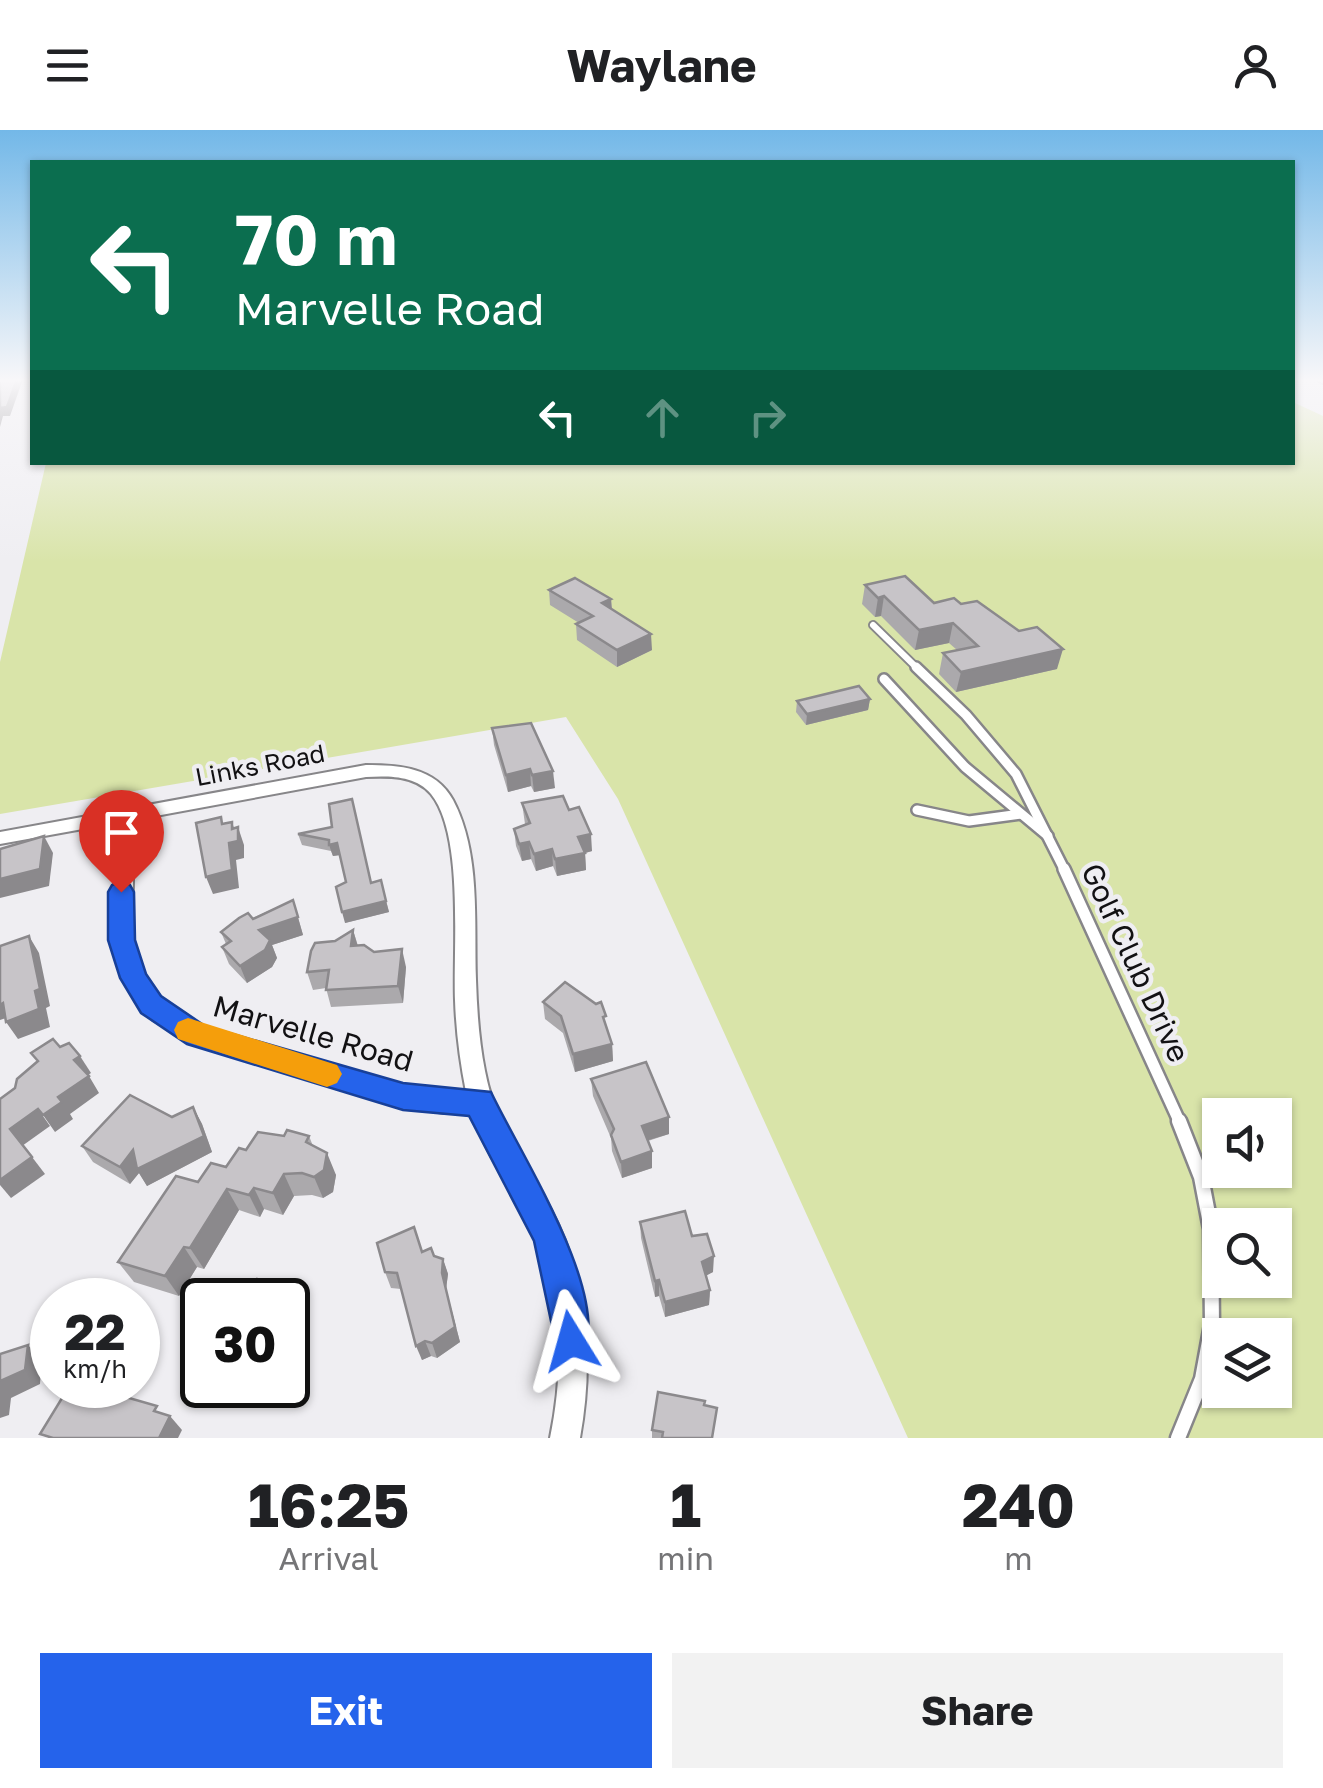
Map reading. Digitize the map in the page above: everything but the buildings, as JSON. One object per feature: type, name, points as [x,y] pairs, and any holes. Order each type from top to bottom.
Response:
[{"type":"street","name":"Links Road","points":[[0,838],[366,770],[411,774],[431,783],[444,799],[456,836],[466,894],[467,1027],[480,1102]]},
{"type":"street","name":"Marvelle Road","points":[[125,816],[122,940],[134,978],[162,1014],[197,1036],[403,1096],[480,1102]]},
{"type":"street","points":[[480,1102],[489,1128],[550,1236],[569,1310],[574,1372],[565,1438]]},
{"type":"lane","name":"Golf Club Drive","points":[[872,624],[966,715],[1016,774],[1050,838],[1168,1094],[1201,1177],[1212,1230],[1212,1325],[1202,1379],[1178,1438]]},
{"type":"lane","points":[[884,679],[965,767],[1050,838]]},
{"type":"lane","points":[[917,810],[954,823],[995,821],[1021,814]]},
{"type":"green space","points":[[1295,440],[1323,440],[1323,1438],[908,1438],[618,799],[566,717],[0,814],[0,662],[46,465],[1295,465]]},
{"type":"slow traffic","points":[[188,1030],[197,1036],[327,1074]]},
{"type":"route","points":[[121,892],[122,940],[134,978],[151,1004],[197,1036],[403,1096],[480,1102],[489,1128],[550,1236],[569,1310],[571,1341]]}]
